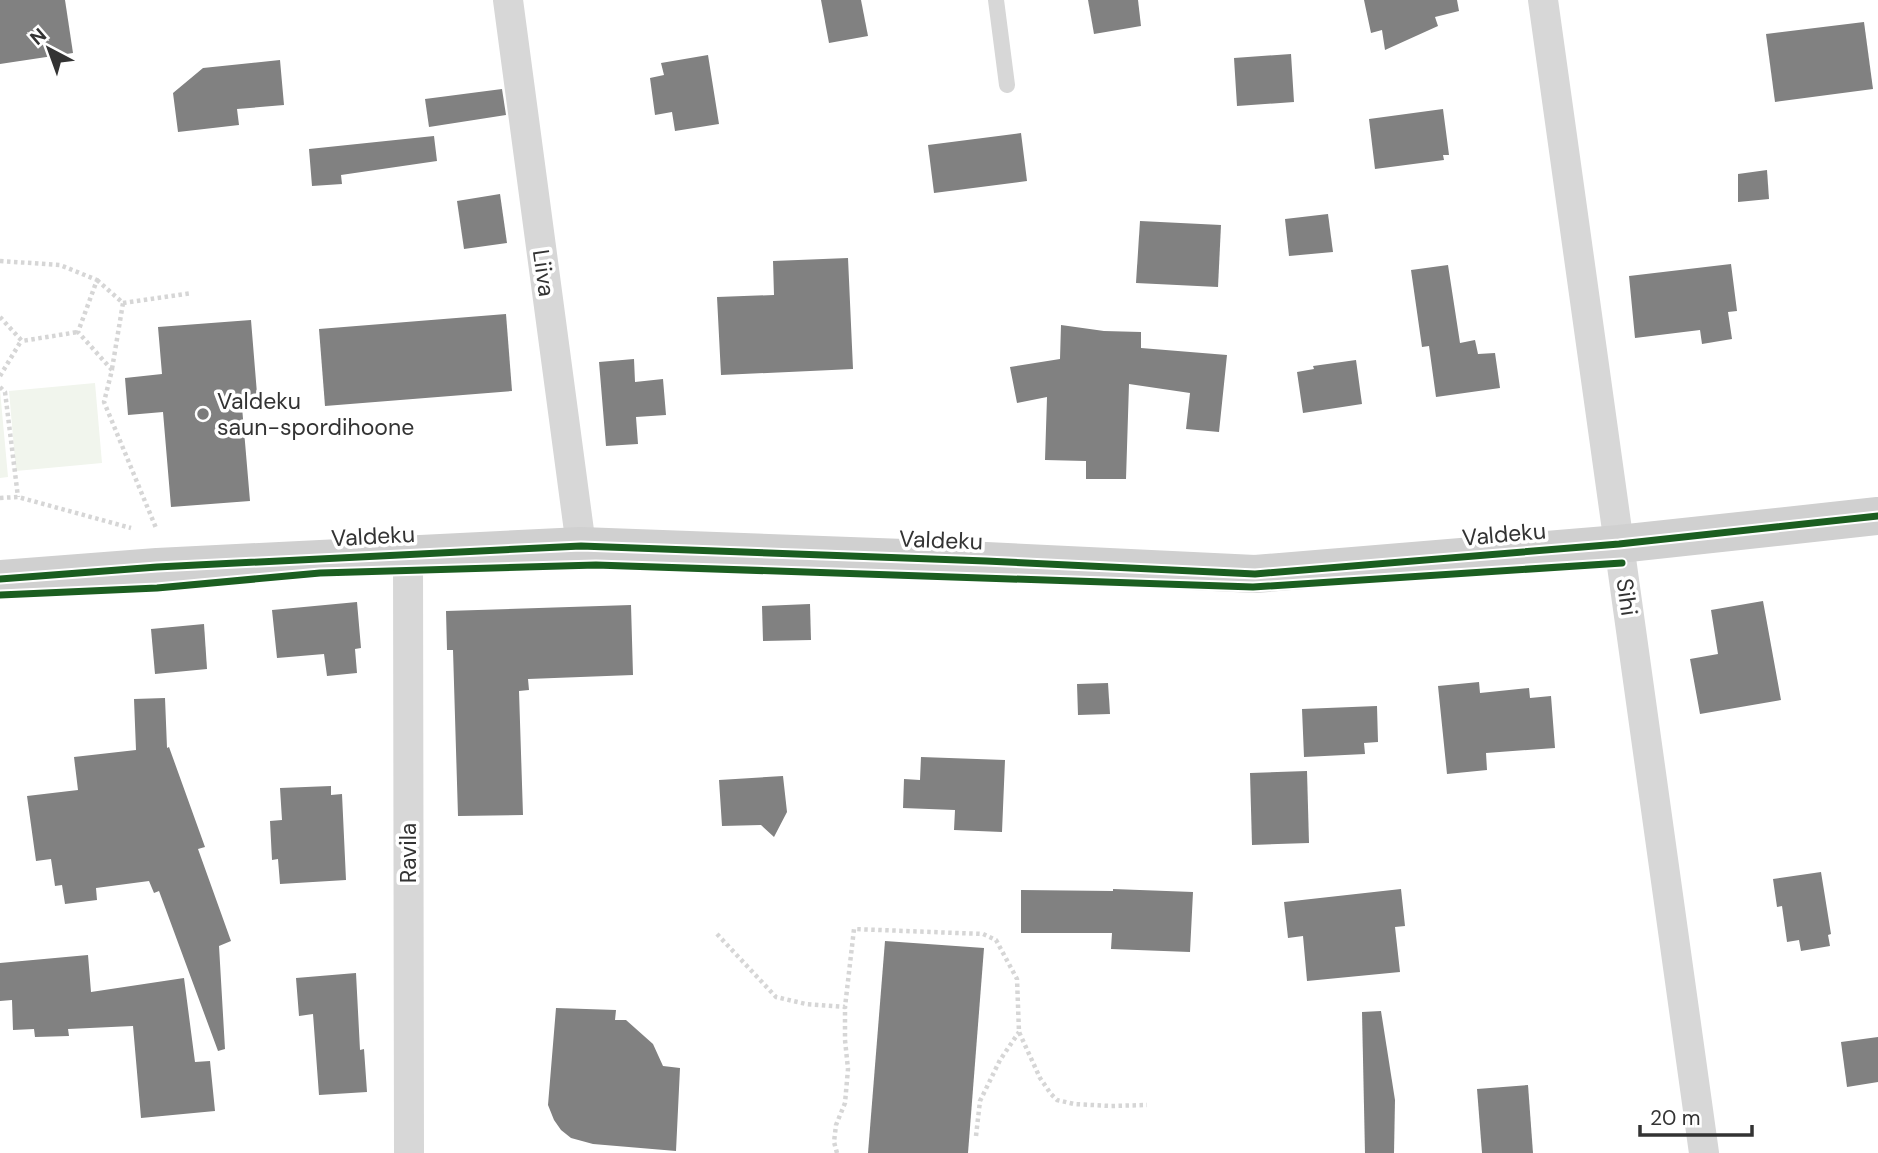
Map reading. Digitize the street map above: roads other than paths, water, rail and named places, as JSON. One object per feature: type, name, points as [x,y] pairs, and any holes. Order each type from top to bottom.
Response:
[{"type":"street","name":"Liiva","points":[[508,0],[581,546]]},
{"type":"street","name":"Sihi","points":[[1543,0],[1704,1153]]},
{"type":"street","name":"Valdeku","points":[[0,579],[157,567],[581,546],[1255,574],[1619,544],[1878,516]]},
{"type":"street","name":"Ravila","points":[[408,554],[409,1153]]},
{"type":"lane","points":[[996,0],[1007,85]]},
{"type":"place","name":"Valdeku saun-spordihoone","points":[[203,414]]}]
